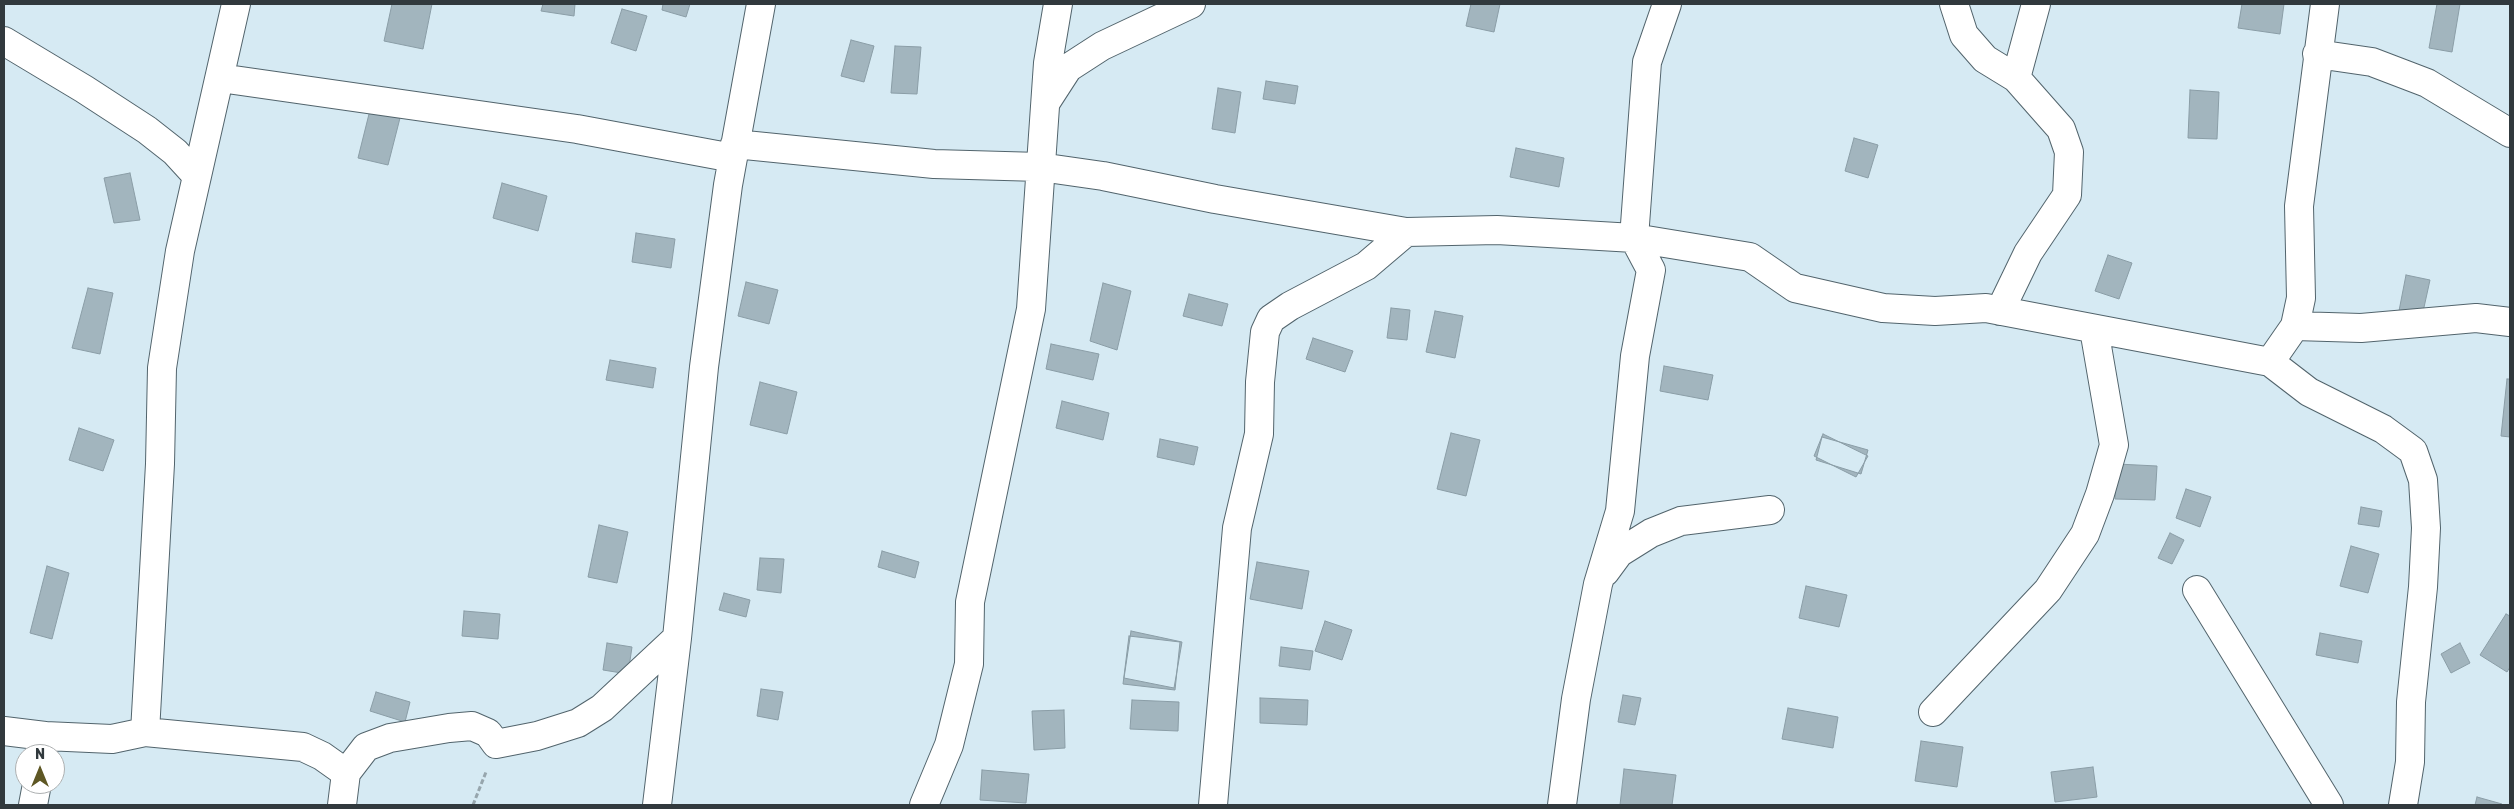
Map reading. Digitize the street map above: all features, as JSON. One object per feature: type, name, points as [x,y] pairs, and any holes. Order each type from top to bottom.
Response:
[{"type":"street","points":[[145,732],[160,464],[162,368],[180,251],[236,4]]},
{"type":"street","points":[[658,805],[704,367],[734,151],[761,4]]},
{"type":"street","points":[[924,805],[949,745],[969,664],[970,602],[1031,309],[1048,63],[1058,4]]},
{"type":"street","points":[[1045,103],[1068,68],[1102,46],[1191,4]]},
{"type":"street","points":[[1562,805],[1576,699],[1600,580],[1620,510],[1635,356],[1651,270],[1634,238],[1647,62],[1667,4]]},
{"type":"street","points":[[1954,4],[1964,36],[1985,59],[2016,78],[2061,129],[2069,152],[2067,195],[2028,253],[2000,311]]},
{"type":"street","points":[[2016,78],[2036,4]]},
{"type":"street","points":[[2270,362],[2295,326],[2301,298],[2299,206],[2317,54],[2325,4]]},
{"type":"street","points":[[4,41],[84,88],[147,130],[175,152],[197,176]]},
{"type":"street","points":[[2317,54],[2372,62],[2428,83],[2510,133]]},
{"type":"street","points":[[220,78],[734,151],[934,164],[1040,167],[1103,176],[1214,199],[1406,232],[1497,230],[1634,238],[1750,257],[1795,288],[1883,308],[1935,312],[1986,308],[2270,362],[2309,392],[2383,430],[2412,451],[2423,480],[2426,528],[2423,588],[2411,702],[2410,762],[2403,805]]},
{"type":"street","points":[[1213,805],[1237,528],[1259,434],[1260,382],[1265,332],[1271,319],[1290,306],[1366,266],[1406,232]]},
{"type":"street","points":[[2295,326],[2361,328],[2476,318],[2510,322]]},
{"type":"street","points":[[1934,712],[2048,590],[2085,534],[2100,494],[2114,445],[2094,329]]},
{"type":"street","points":[[1600,580],[1619,554],[1651,533],[1680,521],[1770,510]]},
{"type":"street","points":[[2197,590],[2329,805]]},
{"type":"street","points":[[342,805],[346,773],[366,747],[390,738],[472,726],[488,734],[496,744],[537,736],[578,723],[602,708],[677,638]]},
{"type":"street","points":[[4,731],[41,744]]},
{"type":"street","points":[[58,744],[112,740],[145,732],[303,747],[322,756],[346,773]]},
{"type":"building","points":[[392,4],[432,4],[423,49],[384,41]]},
{"type":"building","points":[[543,4],[575,4],[574,16],[541,11]]},
{"type":"building","points":[[663,4],[690,4],[686,17],[662,10]]},
{"type":"building","points":[[1471,4],[1500,4],[1494,32],[1466,26]]},
{"type":"building","points":[[2242,4],[2284,4],[2280,34],[2238,28]]},
{"type":"building","points":[[2437,4],[2460,4],[2452,52],[2429,48]]},
{"type":"building","points":[[622,9],[647,16],[636,51],[611,43]]},
{"type":"building","points":[[851,40],[874,46],[864,82],[841,76]]},
{"type":"building","points":[[895,46],[921,47],[917,94],[891,93]]},
{"type":"building","points":[[1266,81],[1298,86],[1295,104],[1263,99]]},
{"type":"building","points":[[1218,88],[1241,92],[1235,133],[1212,129]]},
{"type":"building","points":[[2190,90],[2219,92],[2217,139],[2188,138]]},
{"type":"building","points":[[370,110],[400,118],[388,165],[358,158]]},
{"type":"building","points":[[1854,138],[1878,145],[1868,178],[1845,171]]},
{"type":"building","points":[[1516,148],[1564,158],[1559,187],[1510,177]]},
{"type":"building","points":[[130,173],[140,220],[114,223],[104,178]]},
{"type":"building","points":[[502,183],[547,196],[538,231],[493,218]]},
{"type":"building","points":[[636,233],[675,239],[671,268],[632,262]]},
{"type":"building","points":[[2108,255],[2132,263],[2119,299],[2095,291]]},
{"type":"building","points":[[2406,275],[2430,280],[2421,321],[2398,316]]},
{"type":"building","points":[[746,282],[778,290],[769,324],[738,316]]},
{"type":"building","points":[[1103,283],[1131,291],[1117,350],[1090,341]]},
{"type":"building","points":[[88,288],[113,293],[100,354],[72,348]]},
{"type":"building","points":[[1189,294],[1228,304],[1222,326],[1183,316]]},
{"type":"building","points":[[1391,308],[1410,310],[1407,340],[1387,338]]},
{"type":"building","points":[[1435,311],[1463,316],[1455,358],[1426,352]]},
{"type":"building","points":[[1313,338],[1353,351],[1345,372],[1306,359]]},
{"type":"building","points":[[1051,344],[1099,354],[1093,380],[1046,369]]},
{"type":"building","points":[[610,360],[656,368],[653,388],[606,380]]},
{"type":"building","points":[[1664,366],[1713,375],[1708,400],[1660,391]]},
{"type":"building","points":[[2507,379],[2510,379],[2510,437],[2501,436]]},
{"type":"building","points":[[760,382],[797,392],[787,434],[750,425]]},
{"type":"building","points":[[1062,401],[1109,413],[1103,440],[1056,428]]},
{"type":"building","points":[[79,428],[114,440],[103,471],[69,460]]},
{"type":"building","points":[[1451,433],[1480,440],[1466,496],[1437,489]]},
{"type":"building","points":[[1823,434],[1868,456],[1856,477],[1814,456]]},
{"type":"building","points":[[1822,437],[1868,450],[1861,474],[1816,460]]},
{"type":"building","points":[[1160,439],[1198,447],[1194,465],[1157,457]]},
{"type":"building","points":[[2117,464],[2157,466],[2155,500],[2115,499]]},
{"type":"building","points":[[2186,489],[2211,497],[2200,527],[2176,518]]},
{"type":"building","points":[[2361,507],[2382,511],[2379,527],[2358,524]]},
{"type":"building","points":[[599,525],[628,532],[617,583],[588,577]]},
{"type":"building","points":[[2170,533],[2184,540],[2172,564],[2158,558]]},
{"type":"building","points":[[2351,546],[2379,554],[2368,593],[2340,586]]},
{"type":"building","points":[[882,551],[919,562],[915,578],[878,567]]},
{"type":"building","points":[[760,558],[784,559],[781,593],[757,590]]},
{"type":"building","points":[[1257,562],[1309,571],[1302,609],[1250,599]]},
{"type":"building","points":[[47,566],[69,573],[52,639],[30,633]]},
{"type":"building","points":[[1806,586],[1847,595],[1839,627],[1799,618]]},
{"type":"building","points":[[724,593],[750,600],[746,617],[719,610]]},
{"type":"building","points":[[464,611],[500,614],[498,639],[462,636]]},
{"type":"building","points":[[2506,614],[2510,616],[2510,667],[2507,672],[2480,655]]},
{"type":"building","points":[[1325,621],[1352,630],[1342,660],[1315,651]]},
{"type":"building","points":[[1131,631],[1182,642],[1174,688],[1124,678]]},
{"type":"building","points":[[2320,633],[2362,641],[2358,663],[2316,655]]},
{"type":"building","points":[[1129,636],[1180,642],[1175,690],[1123,684]]},
{"type":"building","points":[[607,643],[632,647],[628,674],[603,670]]},
{"type":"building","points":[[2460,643],[2470,663],[2451,673],[2441,654]]},
{"type":"building","points":[[1281,647],[1313,651],[1310,670],[1279,666]]},
{"type":"building","points":[[761,689],[783,692],[778,720],[757,716]]},
{"type":"building","points":[[376,692],[410,702],[405,722],[370,711]]},
{"type":"building","points":[[1623,695],[1641,698],[1635,725],[1618,722]]},
{"type":"building","points":[[1260,698],[1308,700],[1307,725],[1260,723]]},
{"type":"building","points":[[1132,700],[1179,702],[1178,731],[1130,729]]},
{"type":"building","points":[[1788,708],[1838,717],[1833,748],[1782,739]]},
{"type":"building","points":[[1064,710],[1065,748],[1034,750],[1032,711]]},
{"type":"building","points":[[1921,741],[1963,747],[1957,787],[1915,781]]},
{"type":"building","points":[[2093,767],[2097,797],[2055,802],[2051,772]]},
{"type":"building","points":[[1624,769],[1676,775],[1672,805],[1620,805]]},
{"type":"building","points":[[982,770],[1029,774],[1026,803],[980,800]]},
{"type":"building","points":[[2477,797],[2502,804],[2475,805]]}]
